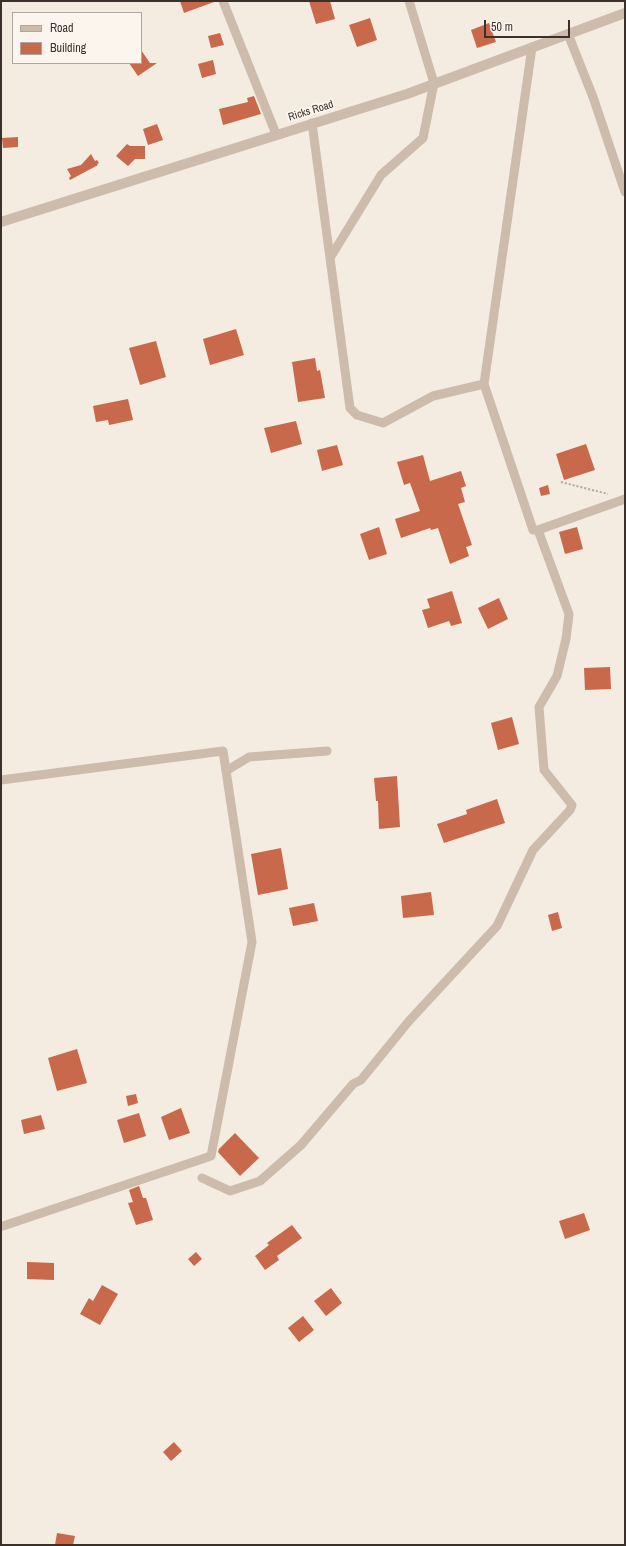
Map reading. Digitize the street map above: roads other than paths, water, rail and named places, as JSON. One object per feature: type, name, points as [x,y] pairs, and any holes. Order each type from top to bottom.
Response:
[{"type":"street","points":[[223,1],[276,134]]},
{"type":"street","points":[[330,258],[381,175],[423,138],[434,84],[409,1]]},
{"type":"street","name":"Ricks Road","points":[[1,222],[276,134],[407,94],[625,13]]},
{"type":"street","points":[[568,34],[593,96],[625,192]]},
{"type":"street","points":[[532,47],[484,384],[533,530],[538,530],[625,499]]},
{"type":"street","points":[[312,123],[350,408],[357,415],[383,423],[433,396],[484,384]]},
{"type":"street","points":[[202,1178],[230,1191],[260,1181],[301,1145],[353,1084],[361,1080],[409,1021],[497,926],[533,850],[570,810],[572,805],[544,770],[539,708],[557,676],[566,639],[569,614],[538,530]]},
{"type":"street","points":[[1,780],[223,751],[252,942],[211,1156],[3,1226]]},
{"type":"street","points":[[226,771],[249,757],[327,751]]}]
